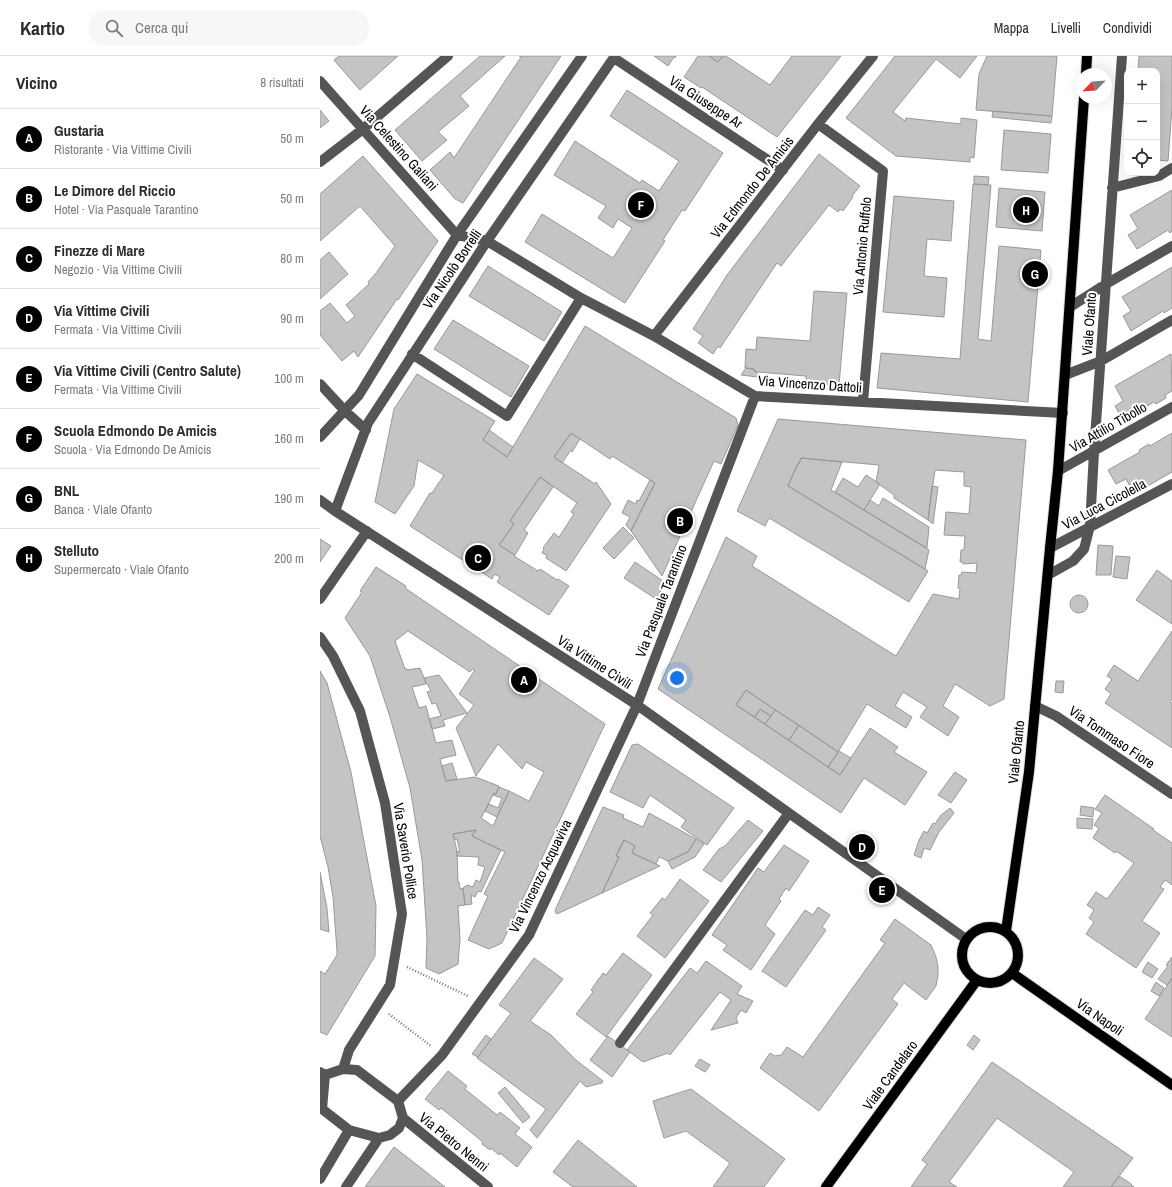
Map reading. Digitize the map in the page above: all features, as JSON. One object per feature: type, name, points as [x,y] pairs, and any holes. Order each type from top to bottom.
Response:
[{"type":"main road","points":[[1086,68],[1087,56]]},
{"type":"main road","name":"Viale Ofanto","points":[[1006,931],[1029,772],[1058,471],[1084,104]]},
{"type":"main road","points":[[989,926],[998,927],[1006,931],[1013,938],[1017,946],[1019,955],[1017,965],[1012,973],[1005,979],[986,983],[977,980],[964,966],[962,952],[966,939],[980,928],[989,926]]},
{"type":"main road","name":"Via Napoli","points":[[1012,973],[1172,1084]]},
{"type":"main road","name":"Viale Candelaro","points":[[826,1187],[977,980]]},
{"type":"street","points":[[320,162],[363,129],[448,56]]},
{"type":"street","name":"Via Nicolò Borrelli","points":[[320,437],[359,395],[458,235],[582,56]]},
{"type":"street","name":"Via Edmondo De Amicis","points":[[654,336],[818,124],[874,56]]},
{"type":"street","name":"Viale Ofanto","points":[[1048,574],[1073,562],[1084,549],[1090,526],[1122,56]]},
{"type":"street","name":"Via Nicolò Borrelli","points":[[335,511],[368,423],[487,241],[614,57]]},
{"type":"street","name":"Via Giuseppe Ar","points":[[614,57],[783,170]]},
{"type":"street","name":"Via Celestino Galiani","points":[[320,81],[458,235]]},
{"type":"street","name":"Via Antonio Ruffolo","points":[[818,124],[883,170],[863,402]]},
{"type":"street","points":[[1112,188],[1159,176],[1172,168]]},
{"type":"street","name":"Via Vincenzo Dattoli","points":[[458,235],[487,241],[581,298],[654,336],[755,396],[1062,413]]},
{"type":"street","points":[[1070,307],[1106,284],[1172,246]]},
{"type":"street","points":[[412,354],[507,416],[581,298]]},
{"type":"street","points":[[1065,375],[1101,361],[1172,320]]},
{"type":"street","points":[[320,384],[345,411],[366,430]]},
{"type":"street","name":"Via Pasquale Tarantino","points":[[637,705],[755,396]]},
{"type":"street","name":"Via Attilio Tibollo","points":[[1058,471],[1172,407]]},
{"type":"street","name":"Via Luca Cicolella","points":[[1050,548],[1172,484]]},
{"type":"street","name":"Via Vittime Civili","points":[[320,500],[637,705],[966,939]]},
{"type":"street","points":[[320,599],[367,531]]},
{"type":"street","name":"Via Saverio Pollice","points":[[320,637],[333,656],[360,711],[385,803],[402,914],[390,985],[348,1050],[343,1069]]},
{"type":"street","name":"Via Vincenzo Acquaviva","points":[[398,1101],[442,1056],[529,935],[637,705]]},
{"type":"street","name":"Via Tommaso Fiore","points":[[1035,706],[1056,716],[1172,794]]},
{"type":"street","points":[[620,1043],[789,813]]},
{"type":"street","points":[[343,1069],[357,1070],[398,1101],[403,1118],[399,1128],[390,1135],[379,1138],[349,1130],[321,1109],[322,1073],[343,1069]]},
{"type":"street","name":"Via Pietro Nenni","points":[[403,1118],[488,1187]]},
{"type":"street","points":[[320,1179],[349,1130]]},
{"type":"street","points":[[346,1187],[379,1138]]},
{"type":"path","points":[[394,961],[481,1002]]},
{"type":"path","points":[[378,1005],[442,1056]]},
{"type":"building","points":[[339,56],[398,56],[360,90],[334,60]]},
{"type":"building","points":[[480,56],[505,56],[460,96],[469,106],[438,132],[447,140],[422,161],[395,130]]},
{"type":"building","points":[[519,56],[561,56],[463,203],[455,199],[430,170],[450,152],[454,158],[521,57]]},
{"type":"building","points":[[654,56],[676,56],[668,66]]},
{"type":"building","points":[[698,56],[709,56],[718,62],[723,56],[726,56],[770,85],[792,56],[841,56],[777,137],[702,87],[701,88],[684,77]]},
{"type":"building","points":[[709,56],[723,56],[718,62]]},
{"type":"building","points":[[895,56],[977,56],[960,78],[936,59],[893,112],[905,121],[906,118],[961,124],[961,118],[977,120],[974,158],[970,157],[970,162],[896,156],[846,118]]},
{"type":"building","points":[[987,56],[1057,56],[1052,116],[976,110],[979,74]]},
{"type":"building","points":[[1139,56],[1172,56],[1172,108],[1168,161],[1160,160],[1160,68],[1138,68]]},
{"type":"building","points":[[627,90],[723,153],[685,211],[682,210],[663,240],[665,241],[625,303],[525,242],[542,214],[613,258],[632,228],[618,219],[613,228],[598,218],[606,206],[554,175],[575,141],[640,183],[642,180],[659,191],[679,161],[610,116]]},
{"type":"building","points":[[320,110],[329,121],[320,128]]},
{"type":"building","points":[[993,111],[1052,116],[1051,123],[992,117]]},
{"type":"building","points":[[1004,130],[1051,134],[1048,173],[1001,170]]},
{"type":"building","points":[[819,154],[860,186],[843,211],[840,209],[838,212],[829,205],[781,266],[777,263],[720,348],[718,346],[713,354],[698,343],[703,336],[693,329],[727,275]]},
{"type":"building","points":[[363,156],[438,241],[358,357],[354,351],[342,361],[320,335],[320,311],[330,303],[347,323],[355,316],[346,305],[369,284],[368,282],[395,246],[360,206],[320,241],[320,194]]},
{"type":"building","points":[[974,176],[989,177],[988,185],[974,184]]},
{"type":"building","points":[[973,184],[991,185],[978,339],[991,341],[999,246],[1041,250],[1028,402],[877,388],[881,353],[960,359]]},
{"type":"building","points":[[999,188],[1045,192],[1042,231],[996,227]]},
{"type":"building","points":[[1172,190],[1172,231],[1170,233],[1168,230],[1137,249],[1128,235],[1138,229],[1130,215]]},
{"type":"building","points":[[894,196],[954,201],[951,241],[927,239],[924,276],[947,278],[944,317],[883,312]]},
{"type":"building","points":[[329,252],[348,274],[320,299],[320,260]]},
{"type":"building","points":[[488,266],[562,312],[544,341],[469,296]]},
{"type":"building","points":[[1172,267],[1172,308],[1164,313],[1163,311],[1131,331],[1123,316],[1131,311],[1122,297]]},
{"type":"building","points":[[814,291],[847,293],[839,385],[806,383],[806,376],[757,372],[754,371],[754,369],[745,368],[746,349],[756,350],[757,337],[810,341]]},
{"type":"building","points":[[453,320],[529,366],[511,397],[434,349]]},
{"type":"building","points":[[585,326],[736,418],[738,425],[721,464],[714,461],[662,576],[631,531],[655,483],[612,456],[610,459],[571,433],[554,457],[595,484],[596,482],[611,504],[566,571],[546,558],[547,555],[542,553],[543,548],[554,533],[559,537],[574,514],[571,512],[577,503],[540,477],[510,521],[514,524],[499,545],[538,571],[540,569],[569,586],[549,615],[497,582],[500,577],[494,574],[492,579],[410,526],[430,493],[432,493],[444,475],[418,460],[414,486],[395,514],[375,502],[394,409],[417,374],[495,421],[483,440],[507,457]]},
{"type":"building","points":[[1171,354],[1172,391],[1165,395],[1166,398],[1156,404],[1154,402],[1123,420],[1115,406],[1123,401],[1115,386]]},
{"type":"building","points":[[746,368],[754,369],[754,371],[757,372],[757,377],[741,375]]},
{"type":"building","points":[[778,419],[1026,440],[1004,699],[990,706],[955,684],[943,706],[959,717],[948,736],[920,717],[927,707],[903,692],[895,706],[912,717],[906,728],[867,704],[838,752],[746,690],[736,705],[840,775],[870,728],[898,747],[894,752],[927,772],[905,805],[864,778],[841,813],[658,689],[726,537],[757,556],[752,566],[896,656],[933,594],[959,599],[959,575],[961,575],[962,572],[976,573],[977,563],[963,564],[963,562],[960,562],[961,550],[964,550],[965,536],[944,535],[946,512],[969,514],[971,487],[964,486],[964,472],[935,470],[928,520],[894,498],[894,495],[876,482],[879,465],[801,458],[788,486],[928,571],[909,602],[769,518],[765,526],[737,511]]},
{"type":"building","points":[[489,430],[513,447],[507,457],[483,440]]},
{"type":"building","points":[[571,433],[580,439],[572,452],[571,450],[562,463],[554,457]]},
{"type":"building","points":[[1172,433],[1172,472],[1134,494],[1126,479],[1116,484],[1108,470],[1140,452],[1139,450],[1149,444],[1150,446]]},
{"type":"building","points":[[801,458],[842,462],[831,490],[929,550],[925,569],[788,486]]},
{"type":"building","points":[[866,475],[880,484],[864,510],[835,492],[843,478],[858,487]]},
{"type":"building","points":[[540,477],[553,487],[524,530],[528,533],[515,555],[499,545],[514,524],[510,521]]},
{"type":"building","points":[[650,480],[655,483],[631,531],[626,525],[630,517],[622,513],[628,500],[636,504],[637,500],[639,501]]},
{"type":"building","points":[[932,486],[938,487],[933,524],[928,520]]},
{"type":"building","points":[[883,498],[929,527],[927,548],[864,510],[870,500],[879,506]]},
{"type":"building","points":[[623,527],[634,538],[614,559],[603,548]]},
{"type":"building","points":[[320,539],[331,546],[320,562]]},
{"type":"building","points":[[1098,545],[1113,546],[1111,575],[1096,575]]},
{"type":"building","points":[[1116,556],[1130,557],[1127,579],[1113,577]]},
{"type":"building","points":[[635,562],[666,583],[656,599],[624,578]]},
{"type":"building","points":[[376,567],[406,586],[405,588],[605,724],[502,943],[489,949],[468,940],[488,896],[484,894],[505,852],[472,836],[476,830],[453,834],[457,851],[458,882],[460,889],[463,888],[465,905],[458,906],[460,939],[458,964],[439,974],[426,968],[427,938],[422,860],[410,788],[390,717],[370,656],[345,618],[362,592],[360,591]],"holes":[[[408,631],[470,672],[472,669],[475,670],[459,694],[474,705],[456,728],[476,776],[498,744],[522,769],[526,762],[544,772],[529,801],[509,791],[493,826],[481,818],[494,793],[496,794],[499,786],[475,777],[446,781],[440,759],[456,755],[452,740],[436,743],[426,706],[419,708],[412,687],[426,684],[420,668],[405,669],[395,641]]]},
{"type":"building","points":[[1157,570],[1172,581],[1172,624],[1136,600]]},
{"type":"building","points":[[1075,595],[1083,595],[1088,600],[1086,611],[1083,613],[1075,613],[1070,608],[1070,600]]},
{"type":"building","points":[[1172,631],[1172,699],[1170,702],[1172,703],[1172,748],[1105,703],[1111,694],[1105,689],[1112,679],[1107,676],[1114,665],[1138,681]]},
{"type":"building","points":[[320,671],[327,683],[351,772],[376,906],[375,956],[327,1035],[320,1032],[320,971],[325,974],[337,955],[337,951],[333,897],[328,867],[320,836]]},
{"type":"building","points":[[439,675],[467,713],[443,720],[445,726],[432,729],[429,719],[441,716],[436,703],[432,704],[427,692],[431,691],[424,678]]},
{"type":"building","points":[[1056,681],[1064,681],[1063,693],[1055,692]]},
{"type":"building","points":[[746,690],[775,710],[771,716],[760,709],[755,717],[736,705]]},
{"type":"building","points":[[760,709],[771,716],[765,724],[755,717]]},
{"type":"building","points":[[775,710],[799,725],[789,740],[765,724]]},
{"type":"building","points":[[799,725],[838,752],[828,767],[789,740]]},
{"type":"building","points":[[638,744],[734,808],[707,845],[681,827],[686,820],[650,795],[643,808],[610,792],[632,745]]},
{"type":"building","points":[[839,751],[851,758],[840,775],[828,767]]},
{"type":"building","points":[[452,763],[457,779],[446,781],[442,766]]},
{"type":"building","points":[[955,772],[967,780],[951,803],[938,795]]},
{"type":"building","points":[[499,787],[509,791],[497,817],[485,811],[489,804],[498,808],[502,798],[493,795],[494,793],[496,794]]},
{"type":"building","points":[[1105,795],[1172,843],[1172,885],[1165,880],[1160,887],[1164,889],[1142,921],[1160,933],[1136,968],[1086,934],[1094,922],[1089,918],[1094,910],[1087,905],[1096,892],[1107,899],[1134,863],[1116,851],[1115,853],[1093,838],[1099,828],[1094,825],[1102,813],[1095,809]]},
{"type":"building","points":[[1081,806],[1094,808],[1093,817],[1080,815]]},
{"type":"building","points":[[603,807],[624,815],[623,818],[643,827],[649,813],[696,839],[688,852],[668,861],[659,857],[656,864],[632,853],[635,846],[624,840],[616,856],[619,857],[602,893],[557,914],[555,912],[556,908]]},
{"type":"building","points":[[950,808],[954,813],[939,832],[930,850],[924,848],[921,858],[914,855],[924,831],[927,833],[933,823],[935,824],[941,815]]},
{"type":"building","points":[[1077,818],[1093,819],[1092,829],[1077,828]]},
{"type":"building","points":[[748,820],[763,831],[721,882],[703,870],[719,849],[725,846]]},
{"type":"building","points":[[476,830],[472,836],[501,850],[481,892],[478,891],[475,897],[471,895],[472,904],[465,905],[463,888],[467,885],[473,887],[476,880],[480,882],[485,867],[478,865],[479,857],[457,856],[457,851],[460,852],[457,839],[455,840],[453,834]]},
{"type":"building","points":[[696,839],[704,844],[695,857],[672,869],[668,861],[688,852]]},
{"type":"building","points":[[624,840],[635,846],[632,853],[660,866],[602,893],[619,857],[616,856]]},
{"type":"building","points":[[784,845],[809,861],[789,891],[786,888],[779,899],[781,901],[765,925],[775,934],[751,970],[723,950],[727,945],[712,935],[758,868],[764,872]]},
{"type":"building","points":[[320,872],[327,908],[329,932],[320,929]]},
{"type":"building","points":[[680,879],[709,901],[665,958],[637,936],[653,915],[650,913],[662,898],[665,900]]},
{"type":"building","points":[[818,907],[830,915],[822,927],[826,930],[786,987],[762,971],[805,910],[813,915]]},
{"type":"building","points":[[895,919],[931,945],[938,967],[936,986],[926,1000],[904,983],[892,999],[898,1004],[819,1111],[760,1068],[770,1053],[775,1056],[781,1055],[787,1047],[803,1057],[885,943],[880,940]]},
{"type":"building","points":[[623,953],[652,975],[606,1037],[576,1014],[593,992],[591,990],[603,973],[606,975]]},
{"type":"building","points":[[1172,957],[1172,978],[1167,985],[1158,979],[1168,966],[1166,965]]},
{"type":"building","points":[[534,958],[563,979],[530,1021],[551,1035],[576,1060],[603,1081],[602,1083],[586,1087],[580,1081],[537,1138],[530,1130],[546,1109],[477,1058],[511,1013],[499,1005]]},
{"type":"building","points":[[706,961],[742,986],[737,994],[753,1001],[746,1013],[741,1010],[736,1018],[738,1023],[711,1030],[731,1000],[720,992],[670,1055],[668,1053],[643,1062],[627,1050],[690,968],[697,973]]},
{"type":"building","points":[[1148,962],[1158,969],[1152,978],[1142,972]]},
{"type":"building","points":[[1172,978],[1172,1037],[1145,1019]]},
{"type":"building","points":[[1156,982],[1164,988],[1159,996],[1151,991]]},
{"type":"building","points":[[486,1035],[491,1039],[478,1057],[472,1054]]},
{"type":"building","points":[[974,1035],[980,1040],[973,1050],[967,1045]]},
{"type":"building","points":[[608,1036],[630,1052],[612,1077],[590,1060]]},
{"type":"building","points":[[700,1059],[710,1065],[705,1072],[695,1066]]},
{"type":"building","points":[[992,1062],[1133,1158],[1111,1187],[1063,1187],[1074,1172],[997,1118],[949,1182],[957,1187],[911,1187],[927,1164],[922,1160]]},
{"type":"building","points":[[448,1071],[467,1086],[465,1089],[497,1115],[500,1112],[520,1128],[515,1134],[532,1147],[517,1167],[500,1153],[499,1155],[491,1148],[490,1150],[482,1144],[483,1142],[441,1108],[439,1110],[425,1099]]},
{"type":"building","points":[[505,1087],[530,1117],[523,1123],[498,1093]]},
{"type":"building","points":[[691,1089],[785,1159],[764,1187],[713,1187],[730,1163],[686,1131],[664,1138],[653,1101]]},
{"type":"building","points":[[578,1140],[637,1187],[573,1187],[553,1172]]},
{"type":"building","points":[[394,1147],[421,1168],[445,1187],[365,1187]]},
{"type":"building","points":[[1119,1176],[1130,1183],[1134,1187],[1111,1187]]},
{"type":"place","name":"Scuola Edmondo De Amicis","points":[[641,205]]},
{"type":"place","name":"Stelluto","points":[[1026,210]]},
{"type":"place","name":"BNL","points":[[1035,274]]},
{"type":"place","name":"Le Dimore del Riccio","points":[[680,521]]},
{"type":"place","name":"Finezze di Mare","points":[[478,558]]},
{"type":"place","name":"Gustaria","points":[[524,680]]},
{"type":"place","name":"Via Vittime Civili","points":[[862,847]]},
{"type":"place","name":"Via Vittime Civili (Centro Salute)","points":[[882,890]]}]
